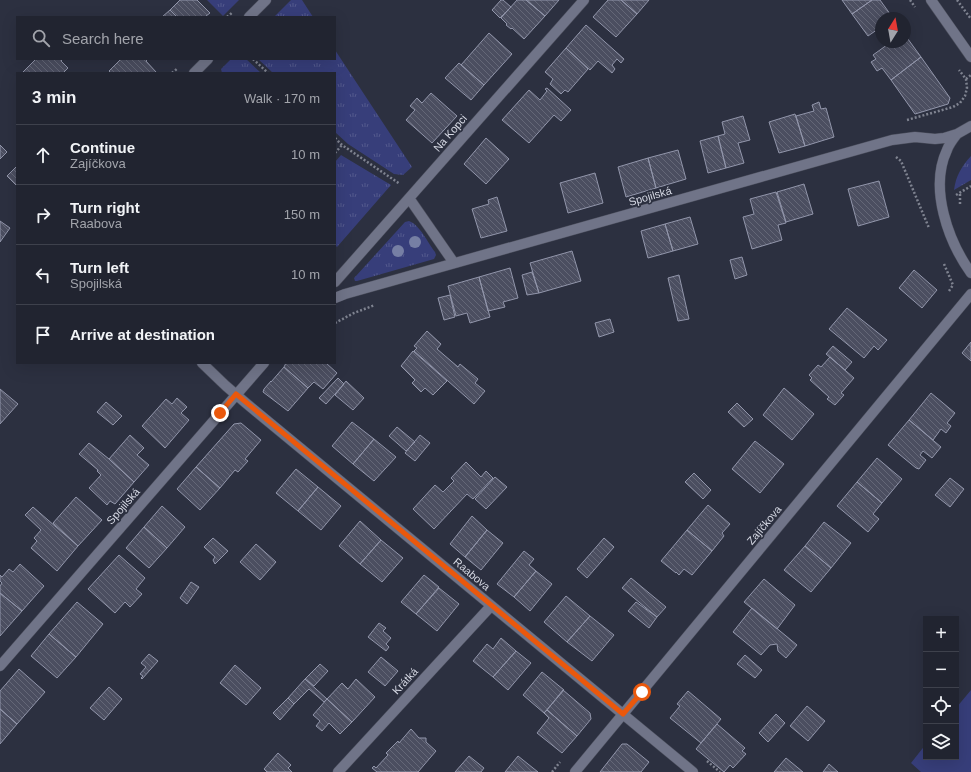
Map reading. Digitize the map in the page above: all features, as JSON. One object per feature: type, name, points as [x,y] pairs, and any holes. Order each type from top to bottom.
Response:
[{"type":"street","points":[[250,16],[266,0]]},
{"type":"street","name":"Na Kopci","points":[[336,281],[584,0]]},
{"type":"street","points":[[931,0],[971,57]]},
{"type":"street","points":[[195,72],[207,60]]},
{"type":"street","name":"Spojilská","points":[[336,298],[892,140],[915,137],[935,139],[944,138],[957,134],[971,126]]},
{"type":"street","points":[[957,134],[946,150],[942,164],[940,194],[947,227],[962,260],[971,273]]},
{"type":"street","points":[[409,198],[454,263]]},
{"type":"street","name":"Zajíčkova","points":[[575,772],[971,294]]},
{"type":"street","name":"Raabova","points":[[203,364],[236,394],[693,772]]},
{"type":"street","name":"Spojilská","points":[[0,666],[263,364]]},
{"type":"street","name":"Krátká","points":[[338,772],[491,606]]},
{"type":"path","points":[[910,0],[918,12]]},
{"type":"path","points":[[957,0],[971,19]]},
{"type":"path","points":[[254,60],[267,72]]},
{"type":"path","points":[[903,121],[960,103],[965,96],[967,88],[966,79],[957,67]]},
{"type":"path","points":[[966,79],[971,76]]},
{"type":"path","points":[[336,139],[342,145],[402,186]]},
{"type":"path","points":[[336,152],[342,145]]},
{"type":"path","points":[[896,156],[901,161],[929,229]]},
{"type":"path","points":[[944,264],[953,285]]},
{"type":"green space","points":[[207,0],[239,0],[223,16]]},
{"type":"green space","points":[[291,0],[302,0],[312,16],[275,16]]},
{"type":"green space","points":[[336,52],[412,167],[403,175],[394,174],[348,144],[336,133],[336,72],[272,72],[259,60],[336,60]]},
{"type":"green space","points":[[230,60],[247,60],[260,72],[222,72],[221,69]]},
{"type":"green space","points":[[341,155],[391,185],[337,247],[336,246],[336,161]]},
{"type":"green space","points":[[971,156],[971,180],[954,190],[956,180],[964,164]]},
{"type":"green space","points":[[409,221],[417,226],[435,252],[436,255],[434,259],[355,281],[354,278],[405,222]]},
{"type":"green space","points":[[971,690],[971,772],[921,772],[911,763],[923,748],[923,760],[959,760],[959,704]]},
{"type":"building","points":[[180,0],[197,0],[210,13],[206,16],[176,16],[170,10]]},
{"type":"building","points":[[501,0],[511,7],[500,18],[492,10]]},
{"type":"building","points":[[517,0],[526,0],[545,16],[524,39],[512,28],[511,29],[506,25],[507,24],[501,18]]},
{"type":"building","points":[[526,0],[559,0],[545,16]]},
{"type":"building","points":[[608,0],[621,0],[637,14],[616,37],[593,17]]},
{"type":"building","points":[[621,0],[649,0],[637,14]]},
{"type":"building","points":[[842,0],[872,0],[852,14]]},
{"type":"building","points":[[872,0],[880,0],[889,12],[875,12],[875,31],[868,36],[852,14]]},
{"type":"building","points":[[170,10],[176,16],[163,16]]},
{"type":"building","points":[[586,25],[624,59],[621,63],[617,59],[612,65],[615,69],[612,73],[598,61],[590,70],[566,48]]},
{"type":"building","points":[[489,33],[512,54],[484,85],[461,65]]},
{"type":"building","points":[[911,43],[921,57],[891,80],[882,68],[877,71],[871,62],[876,59],[873,55],[883,48],[911,48]]},
{"type":"building","points":[[566,48],[588,69],[568,92],[565,90],[561,94],[550,84],[553,79],[545,72]]},
{"type":"building","points":[[921,57],[950,98],[948,104],[915,114],[891,80]]},
{"type":"building","points":[[35,60],[62,60],[61,61],[68,68],[64,72],[23,72]]},
{"type":"building","points":[[120,60],[147,60],[146,61],[156,72],[110,72],[109,71]]},
{"type":"building","points":[[459,63],[484,85],[471,100],[445,78]]},
{"type":"building","points":[[547,88],[571,110],[561,121],[554,115],[529,143],[502,120],[529,90],[540,100],[547,91],[545,89]]},
{"type":"building","points":[[431,93],[457,116],[432,143],[406,120],[415,110],[410,106],[417,98],[422,103]]},
{"type":"building","points":[[819,102],[821,109],[826,108],[834,137],[805,146],[796,116],[814,111],[812,105]]},
{"type":"building","points":[[795,114],[805,146],[779,153],[769,122]]},
{"type":"building","points":[[743,116],[750,140],[738,143],[744,163],[726,168],[718,136],[725,134],[722,122]]},
{"type":"building","points":[[718,136],[726,168],[708,173],[700,141]]},
{"type":"building","points":[[486,138],[509,159],[486,184],[464,164]]},
{"type":"building","points":[[0,145],[7,152],[0,159]]},
{"type":"building","points":[[678,150],[686,179],[656,188],[648,158]]},
{"type":"building","points":[[648,158],[656,188],[626,197],[618,167]]},
{"type":"building","points":[[16,167],[16,185],[7,176]]},
{"type":"building","points":[[595,173],[603,203],[568,213],[560,183]]},
{"type":"building","points":[[879,181],[889,217],[858,226],[848,189]]},
{"type":"building","points":[[804,184],[813,214],[786,222],[777,192]]},
{"type":"building","points":[[776,192],[786,223],[778,225],[782,240],[752,249],[743,217],[754,214],[750,199]]},
{"type":"building","points":[[497,197],[507,231],[481,238],[472,209],[489,204],[488,200]]},
{"type":"building","points":[[690,217],[698,244],[673,251],[665,224]]},
{"type":"building","points":[[0,221],[10,228],[0,242]]},
{"type":"building","points":[[665,224],[673,251],[648,258],[641,231]]},
{"type":"building","points":[[572,251],[581,281],[539,293],[530,263]]},
{"type":"building","points":[[742,257],[747,275],[735,279],[730,260]]},
{"type":"building","points":[[510,268],[518,298],[503,302],[505,307],[488,311],[479,277]]},
{"type":"building","points":[[914,270],[937,290],[922,308],[899,288]]},
{"type":"building","points":[[532,272],[539,293],[527,295],[522,275]]},
{"type":"building","points":[[679,275],[689,319],[678,321],[668,278]]},
{"type":"building","points":[[479,277],[490,317],[470,323],[467,313],[456,316],[448,286]]},
{"type":"building","points":[[450,295],[455,317],[444,320],[438,298]]},
{"type":"building","points":[[847,308],[887,340],[878,350],[874,346],[864,358],[829,329]]},
{"type":"building","points":[[610,319],[614,332],[599,337],[595,323]]},
{"type":"building","points":[[427,331],[441,344],[437,349],[458,367],[460,364],[478,379],[475,383],[485,391],[474,404],[414,351],[417,348],[414,346]]},
{"type":"building","points":[[971,342],[971,361],[962,353]]},
{"type":"building","points":[[833,346],[852,362],[845,370],[826,354]]},
{"type":"building","points":[[413,351],[447,381],[433,395],[425,388],[421,392],[412,383],[415,380],[401,366]]},
{"type":"building","points":[[830,357],[854,378],[841,393],[844,395],[835,405],[827,399],[829,397],[810,380],[812,378],[809,375],[818,365],[821,367]]},
{"type":"building","points":[[286,364],[327,364],[337,373],[323,389],[314,382],[308,388],[284,367]]},
{"type":"building","points":[[284,367],[308,388],[288,411],[263,392]]},
{"type":"building","points":[[338,378],[344,384],[326,404],[319,398]]},
{"type":"building","points":[[346,381],[364,398],[353,410],[335,395]]},
{"type":"building","points":[[784,388],[814,414],[792,440],[763,415]]},
{"type":"building","points":[[0,389],[18,404],[0,424]]},
{"type":"building","points":[[931,393],[955,413],[947,423],[951,426],[946,433],[941,429],[933,440],[909,420]]},
{"type":"building","points":[[177,398],[187,407],[181,413],[189,420],[165,448],[142,426],[166,399],[172,404]]},
{"type":"building","points":[[106,402],[122,416],[113,425],[97,412]]},
{"type":"building","points":[[737,403],[753,419],[744,427],[728,412]]},
{"type":"building","points":[[909,420],[941,447],[932,458],[923,451],[920,455],[926,460],[919,469],[888,445]]},
{"type":"building","points":[[352,422],[374,439],[353,464],[332,446]]},
{"type":"building","points":[[241,423],[261,440],[245,459],[248,461],[238,472],[235,470],[220,488],[196,467],[234,424]]},
{"type":"building","points":[[397,427],[415,442],[406,451],[389,436]]},
{"type":"building","points":[[130,435],[144,448],[137,455],[149,465],[134,482],[109,459]]},
{"type":"building","points":[[420,435],[430,443],[415,461],[405,453]]},
{"type":"building","points":[[374,439],[396,457],[374,481],[353,464]]},
{"type":"building","points":[[755,441],[784,464],[760,493],[732,469]]},
{"type":"building","points":[[89,443],[134,482],[115,504],[110,501],[107,505],[89,488],[101,475],[97,471],[98,470],[79,454]]},
{"type":"building","points":[[877,458],[902,479],[882,503],[857,482]]},
{"type":"building","points":[[466,462],[481,477],[486,471],[493,478],[473,499],[467,494],[434,529],[413,509],[435,485],[443,492],[454,481],[451,478]]},
{"type":"building","points":[[196,467],[220,488],[200,510],[177,489]]},
{"type":"building","points":[[296,469],[318,487],[298,511],[276,493]]},
{"type":"building","points":[[694,473],[711,490],[703,499],[685,482]]},
{"type":"building","points":[[495,477],[507,487],[486,509],[475,499]]},
{"type":"building","points":[[950,478],[964,489],[950,507],[935,495]]},
{"type":"building","points":[[857,482],[882,503],[873,514],[879,519],[868,532],[837,506]]},
{"type":"building","points":[[318,487],[341,506],[321,530],[298,511]]},
{"type":"building","points":[[76,497],[102,520],[78,546],[53,523]]},
{"type":"building","points":[[708,505],[730,524],[722,533],[724,536],[712,551],[687,530]]},
{"type":"building","points":[[162,506],[185,527],[167,548],[144,527]]},
{"type":"building","points":[[33,507],[78,546],[57,571],[31,548],[37,541],[34,538],[41,530],[25,515]]},
{"type":"building","points":[[472,516],[487,530],[465,557],[450,544]]},
{"type":"building","points":[[360,521],[381,540],[360,564],[339,546]]},
{"type":"building","points":[[824,522],[851,543],[831,568],[805,546]]},
{"type":"building","points":[[144,527],[167,548],[149,568],[126,548]]},
{"type":"building","points":[[487,530],[503,543],[481,570],[465,557]]},
{"type":"building","points":[[687,530],[712,551],[692,575],[684,569],[679,575],[661,561]]},
{"type":"building","points":[[213,538],[228,551],[215,564],[213,560],[215,557],[204,547]]},
{"type":"building","points":[[604,538],[614,547],[587,578],[577,569]]},
{"type":"building","points":[[381,540],[403,558],[382,582],[360,564]]},
{"type":"building","points":[[256,544],[276,562],[260,580],[240,562]]},
{"type":"building","points":[[805,546],[831,568],[811,592],[784,570]]},
{"type":"building","points":[[524,551],[534,559],[529,565],[536,571],[514,597],[497,584]]},
{"type":"building","points":[[119,555],[145,578],[136,589],[142,594],[130,607],[125,602],[115,613],[88,589]]},
{"type":"building","points":[[20,564],[44,586],[22,611],[0,593],[0,586],[2,583],[0,581],[0,575],[2,577],[9,569],[13,572]]},
{"type":"building","points":[[536,571],[552,584],[530,611],[514,597]]},
{"type":"building","points":[[424,575],[439,587],[416,614],[401,602]]},
{"type":"building","points":[[631,578],[666,607],[657,617],[622,588]]},
{"type":"building","points":[[764,579],[795,605],[777,629],[744,602]]},
{"type":"building","points":[[191,582],[199,587],[187,604],[180,598]]},
{"type":"building","points":[[439,588],[459,604],[437,631],[416,614]]},
{"type":"building","points":[[0,593],[22,611],[0,636]]},
{"type":"building","points":[[566,596],[590,616],[567,642],[544,622]]},
{"type":"building","points":[[77,602],[103,624],[76,657],[49,634]]},
{"type":"building","points":[[636,602],[657,617],[649,628],[628,611]]},
{"type":"building","points":[[752,608],[797,645],[786,658],[778,651],[777,644],[770,645],[761,655],[733,632]]},
{"type":"building","points":[[590,616],[614,635],[592,661],[567,642]]},
{"type":"building","points":[[379,623],[386,628],[383,631],[391,638],[386,644],[389,647],[386,651],[368,637]]},
{"type":"building","points":[[49,634],[76,657],[57,678],[31,656]]},
{"type":"building","points":[[501,638],[516,651],[493,677],[473,661],[487,644],[493,649]]},
{"type":"building","points":[[516,651],[531,663],[508,690],[493,677]]},
{"type":"building","points":[[149,654],[158,661],[142,679],[141,678],[143,676],[140,674],[146,667],[141,663]]},
{"type":"building","points":[[745,655],[762,670],[755,678],[737,664]]},
{"type":"building","points":[[381,657],[398,671],[385,686],[368,672]]},
{"type":"building","points":[[320,664],[328,671],[314,686],[305,679]]},
{"type":"building","points":[[235,665],[261,688],[246,705],[220,683]]},
{"type":"building","points":[[19,669],[45,692],[17,724],[0,709],[0,691]]},
{"type":"building","points":[[542,672],[564,690],[544,713],[523,695]]},
{"type":"building","points":[[305,679],[327,699],[324,702],[309,689],[294,704],[288,698]]},
{"type":"building","points":[[356,679],[375,697],[352,722],[327,699],[342,683],[348,689]]},
{"type":"building","points":[[109,687],[122,699],[104,720],[90,708]]},
{"type":"building","points":[[563,690],[590,713],[591,719],[577,736],[547,710]]},
{"type":"building","points":[[688,691],[721,719],[701,743],[670,718],[680,706],[677,704]]},
{"type":"building","points":[[288,698],[294,704],[280,720],[273,713]]},
{"type":"building","points":[[327,699],[352,722],[340,734],[329,723],[322,731],[316,726],[320,721],[313,715]]},
{"type":"building","points":[[807,706],[825,721],[808,741],[790,726]]},
{"type":"building","points":[[0,709],[17,724],[0,744]]},
{"type":"building","points":[[547,710],[577,736],[562,753],[537,733],[549,718],[544,713]]},
{"type":"building","points":[[776,714],[785,723],[768,742],[759,733]]},
{"type":"building","points":[[717,724],[745,748],[742,751],[746,754],[733,768],[730,765],[724,772],[696,749]]},
{"type":"building","points":[[411,729],[419,738],[426,738],[426,742],[436,751],[418,772],[377,772],[372,768],[374,766],[376,768],[388,755],[386,753],[398,741],[399,743]]},
{"type":"building","points":[[622,744],[627,744],[649,762],[641,772],[600,772]]},
{"type":"building","points":[[278,753],[291,765],[288,768],[292,772],[267,772],[264,769]]},
{"type":"building","points":[[469,756],[484,768],[481,772],[455,772]]},
{"type":"building","points":[[518,756],[538,772],[505,772]]},
{"type":"building","points":[[786,758],[803,772],[774,772]]},
{"type":"building","points":[[829,764],[838,772],[823,772]]},
{"type":"route","points":[[220,413],[236,394],[623,714],[642,692]]}]
